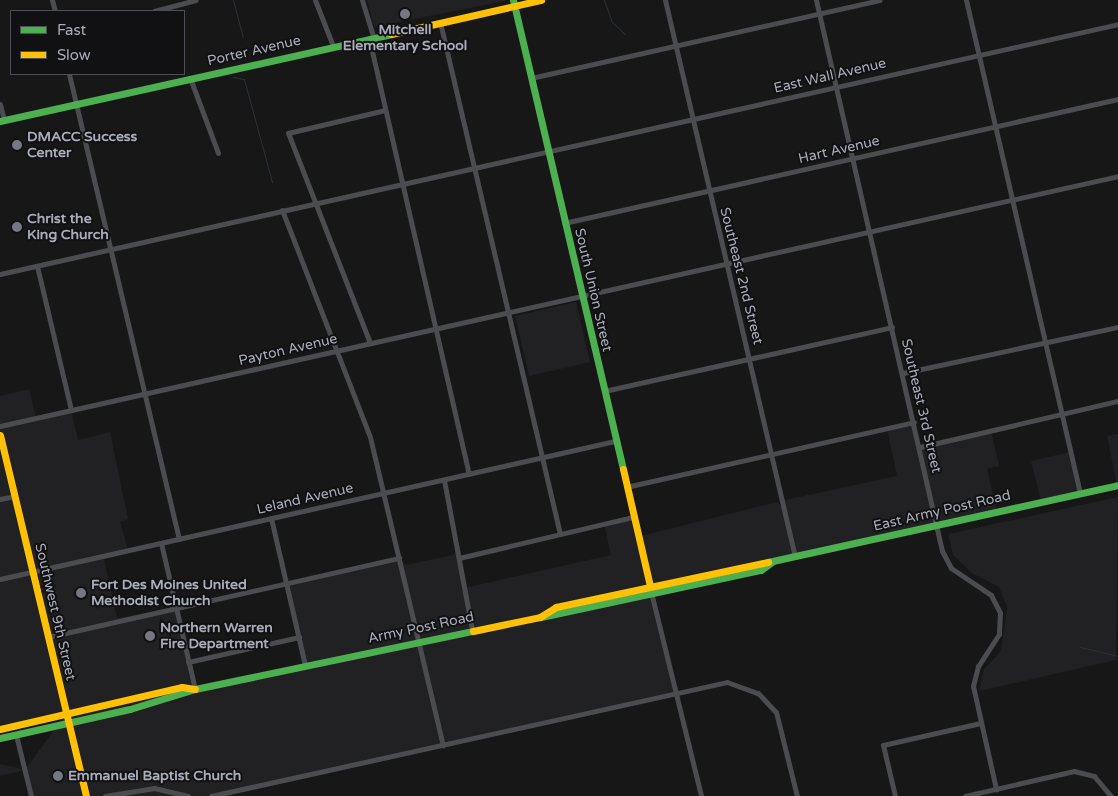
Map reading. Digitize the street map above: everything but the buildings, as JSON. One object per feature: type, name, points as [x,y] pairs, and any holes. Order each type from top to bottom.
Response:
[{"type":"main road","name":"Porter Avenue","points":[[2,121],[371,38],[514,3],[541,0]]},
{"type":"main road","name":"South Union Street","points":[[514,3],[650,586]]},
{"type":"main road","name":"Southwest 9th Street","points":[[0,434],[86,796]]},
{"type":"main road","name":"East Army Post Road","points":[[650,586],[758,561],[772,562],[795,557],[1118,484]]},
{"type":"main road","name":"East Army Post Road","points":[[540,617],[652,595],[760,570],[772,562]]},
{"type":"main road","name":"Army Post Road","points":[[0,738],[68,723],[195,689],[418,640],[540,617],[556,608],[650,586]]},
{"type":"main road","name":"Army Post Road","points":[[0,729],[182,687],[195,689]]},
{"type":"street","points":[[158,10],[196,0]]},
{"type":"street","points":[[315,0],[333,46]]},
{"type":"street","points":[[362,0],[385,110],[469,474]]},
{"type":"street","name":"Southeast 2nd Street","points":[[665,0],[708,191],[750,358],[795,557]]},
{"type":"street","name":"Southeast 3rd Street","points":[[816,0],[920,447],[936,525],[947,562],[991,595],[1000,613],[999,634],[974,680],[981,723],[996,789]]},
{"type":"street","points":[[531,78],[879,0]]},
{"type":"street","points":[[966,0],[1080,493]]},
{"type":"street","points":[[440,22],[560,534]]},
{"type":"street","name":"East Wall Avenue","points":[[0,274],[1118,24]]},
{"type":"street","points":[[69,75],[179,539]]},
{"type":"street","points":[[190,78],[218,153]]},
{"type":"street","name":"Hart Avenue","points":[[564,223],[1118,99]]},
{"type":"street","points":[[0,104],[2,121]]},
{"type":"street","points":[[370,343],[288,133],[385,110]]},
{"type":"street","name":"Payton Avenue","points":[[0,426],[1118,176]]},
{"type":"street","points":[[282,210],[370,437],[443,745]]},
{"type":"street","points":[[37,266],[71,410]]},
{"type":"street","points":[[902,374],[1118,326]]},
{"type":"street","points":[[604,391],[892,327]]},
{"type":"street","points":[[920,447],[1118,401]]},
{"type":"street","points":[[626,486],[914,422]]},
{"type":"street","name":"Leland Avenue","points":[[0,578],[616,442]]},
{"type":"street","points":[[444,480],[472,630]]},
{"type":"street","points":[[0,499],[14,496]]},
{"type":"street","points":[[459,558],[633,517]]},
{"type":"street","points":[[271,518],[306,665]]},
{"type":"street","points":[[161,543],[195,689]]},
{"type":"street","points":[[48,637],[399,558]]},
{"type":"street","points":[[650,586],[701,796]]},
{"type":"street","points":[[188,662],[299,637]]},
{"type":"street","points":[[211,796],[232,794],[727,682],[750,688],[765,698],[780,720],[797,796]]},
{"type":"street","points":[[895,796],[883,745],[981,723]]},
{"type":"street","points":[[16,735],[31,796]]},
{"type":"street","points":[[964,796],[1081,772],[1100,780],[1111,796]]},
{"type":"street","points":[[105,796],[154,788],[188,796]]},
{"type":"shaded area","name":"Mitchell Elementary School","points":[[367,0],[505,0],[505,1],[374,27]]},
{"type":"shaded area","points":[[576,302],[590,362],[529,376],[515,316]]},
{"type":"shaded area","points":[[29,389],[36,418],[71,410],[78,440],[110,432],[128,519],[120,522],[128,550],[104,559],[117,618],[176,608],[195,689],[305,665],[286,583],[399,558],[406,565],[453,555],[460,545],[464,588],[611,555],[604,524],[633,517],[637,537],[777,502],[785,511],[785,500],[897,476],[887,428],[914,422],[920,447],[991,430],[999,466],[987,469],[997,512],[650,586],[677,692],[231,792],[232,796],[31,796],[25,770],[65,715],[0,731],[0,396]]},
{"type":"shaded area","points":[[1118,434],[1118,484],[1117,485],[1107,436]]},
{"type":"shaded area","points":[[1070,452],[1080,493],[1041,502],[1031,461]]},
{"type":"shaded area","points":[[1118,497],[1116,660],[979,691],[984,669],[1001,651],[1007,607],[999,587],[972,573],[953,555],[948,534]]},
{"type":"shaded area","points":[[0,764],[25,770],[0,776]]},
{"type":"waterway","points":[[233,0],[243,37]]},
{"type":"waterway","points":[[604,0],[612,22],[625,34]]},
{"type":"waterway","points":[[233,77],[244,79],[272,182]]},
{"type":"waterway","points":[[1080,647],[1118,656]]},
{"type":"traffic: fast","points":[[513,0],[623,469]]},
{"type":"traffic: fast","points":[[0,121],[391,34]]},
{"type":"traffic: fast","points":[[768,562],[1118,485]]},
{"type":"traffic: fast","points":[[541,617],[761,570],[772,562]]},
{"type":"traffic: fast","points":[[0,738],[130,709],[195,689],[473,631]]},
{"type":"traffic: slow","points":[[391,34],[541,0]]},
{"type":"traffic: slow","points":[[0,435],[86,796]]},
{"type":"traffic: slow","points":[[623,469],[650,586]]},
{"type":"traffic: slow","points":[[473,631],[540,617],[556,607],[768,562]]},
{"type":"traffic: slow","points":[[0,729],[182,687],[195,689]]},
{"type":"place","name":"Mitchell Elementary School","points":[[405,14]]},
{"type":"place","name":"DMACC Success Center","points":[[17,145]]},
{"type":"place","name":"Christ the King Church","points":[[17,227]]},
{"type":"place","name":"Fort Des Moines United Methodist Church","points":[[81,593]]},
{"type":"place","name":"Northern Warren Fire Department","points":[[150,636]]},
{"type":"place","name":"Emmanuel Baptist Church","points":[[58,776]]}]
